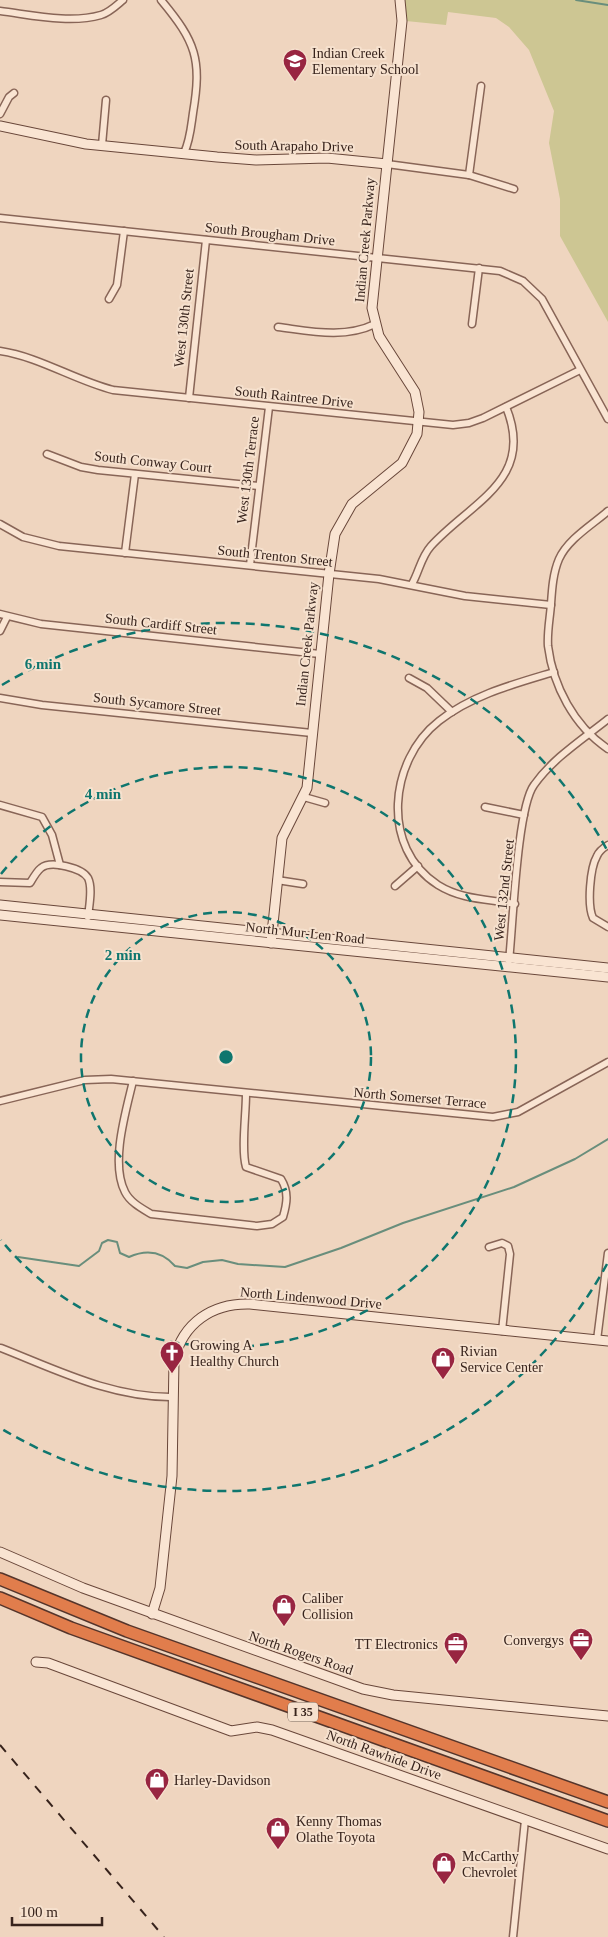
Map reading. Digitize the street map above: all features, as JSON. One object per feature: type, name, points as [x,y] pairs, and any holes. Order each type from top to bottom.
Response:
[{"type":"highway","name":"I 35","points":[[0,1579],[127,1631],[608,1802]]},
{"type":"highway","name":"I 35","points":[[0,1598],[89,1635],[608,1821]]},
{"type":"street","points":[[0,11],[68,18],[87,17],[102,15],[123,0]]},
{"type":"street","points":[[162,0],[185,31],[197,60],[198,86],[188,144],[184,153]]},
{"type":"street","name":"Indian Creek Parkway","points":[[271,943],[276,880],[282,838],[307,788],[328,574],[336,534],[352,504],[402,463],[412,447],[418,422],[419,404],[416,392],[385,346],[375,324],[372,308],[402,21],[400,0]]},
{"type":"street","points":[[470,175],[481,86]]},
{"type":"street","points":[[0,114],[8,97],[14,93]]},
{"type":"street","points":[[102,145],[106,100]]},
{"type":"street","name":"South Arapaho Drive","points":[[0,126],[65,140],[236,159],[326,158],[386,164],[470,175],[514,189]]},
{"type":"street","name":"South Brougham Drive","points":[[0,218],[479,268],[509,274],[537,292],[548,308],[608,419]]},
{"type":"street","points":[[109,299],[117,285],[124,231]]},
{"type":"street","name":"West 130th Street","points":[[189,398],[206,240]]},
{"type":"street","points":[[472,324],[479,268]]},
{"type":"street","points":[[278,327],[340,333],[365,329],[375,324]]},
{"type":"street","name":"South Raintree Drive","points":[[0,352],[28,358],[106,389],[453,425],[469,423],[506,407],[580,370]]},
{"type":"street","name":"West 130th Terrace","points":[[250,565],[269,407]]},
{"type":"street","points":[[412,584],[429,548],[492,491],[506,472],[512,457],[514,440],[511,420],[506,407]]},
{"type":"street","name":"South Conway Court","points":[[47,454],[82,467],[258,486]]},
{"type":"street","points":[[125,553],[134,474]]},
{"type":"street","points":[[608,511],[562,553],[555,570],[548,645],[562,696],[590,734],[608,749]]},
{"type":"street","name":"South Trenton Street","points":[[0,524],[23,538],[42,543],[412,584],[465,596],[551,605]]},
{"type":"street","points":[[0,631],[4,615]]},
{"type":"street","name":"South Cardiff Street","points":[[4,615],[41,624],[320,654]]},
{"type":"street","points":[[514,904],[457,894],[431,880],[418,866],[407,849],[400,830],[397,810],[399,785],[421,737],[452,712],[467,702],[501,688],[554,672]]},
{"type":"street","points":[[409,678],[427,688],[452,712]]},
{"type":"street","name":"South Sycamore Street","points":[[0,698],[42,705],[312,733]]},
{"type":"street","name":"West 132nd Street","points":[[509,962],[524,815],[534,785],[549,768],[608,719]]},
{"type":"street","points":[[304,797],[325,803]]},
{"type":"street","points":[[0,805],[42,817],[52,835],[60,865]]},
{"type":"street","points":[[484,807],[524,815]]},
{"type":"street","points":[[608,845],[596,856],[589,903],[593,918],[608,927]]},
{"type":"street","points":[[0,882],[30,883],[41,868],[60,865],[85,875],[89,880],[88,919]]},
{"type":"street","points":[[395,886],[418,866]]},
{"type":"street","points":[[276,880],[303,884]]},
{"type":"street","name":"North Mur-Len Road","points":[[0,905],[88,919],[271,943],[608,968]]},
{"type":"street","name":"North Mur-Len Road","points":[[0,915],[272,932],[509,962],[608,977]]},
{"type":"street","name":"North Somerset Terrace","points":[[0,1101],[85,1080],[133,1081],[493,1118],[518,1112],[608,1062]]},
{"type":"street","points":[[133,1081],[124,1118],[119,1166],[120,1179],[125,1193],[136,1205],[151,1214],[257,1226],[272,1224],[283,1217],[287,1204],[286,1188],[281,1179],[246,1167],[242,1154],[246,1130],[246,1094]]},
{"type":"street","points":[[489,1247],[502,1243],[508,1246],[510,1254],[502,1331]]},
{"type":"street","points":[[598,1340],[608,1253]]},
{"type":"street","name":"North Lindenwood Drive","points":[[152,1614],[159,1595],[172,1476],[174,1360],[182,1338],[193,1324],[206,1314],[227,1305],[250,1304],[608,1341]]},
{"type":"street","points":[[1,1348],[122,1393],[146,1397],[173,1397]]},
{"type":"street","name":"North Rogers Road","points":[[0,1552],[84,1588],[152,1614],[363,1689],[379,1693],[608,1716]]},
{"type":"street","name":"North Rawhide Drive","points":[[36,1662],[48,1663],[230,1731],[257,1727],[272,1730],[608,1849]]},
{"type":"street","points":[[513,1937],[525,1820]]},
{"type":"shaded area","points":[[405,0],[608,0],[608,322],[560,236],[560,199],[549,143],[554,111],[529,50],[509,27],[496,18],[448,12],[446,25],[406,21]]},
{"type":"waterway","points":[[576,0],[608,5]]},
{"type":"waterway","points":[[18,1257],[79,1266],[99,1251],[102,1243],[108,1240],[117,1242],[120,1253],[129,1257],[148,1252],[154,1253],[165,1257],[175,1266],[187,1268],[203,1262],[222,1260],[238,1264],[285,1267],[341,1248],[403,1223],[514,1187],[575,1159],[608,1139]]},
{"type":"railway","points":[[0,1745],[164,1937]]},
{"type":"place","name":"Indian Creek Elementary School","points":[[295,82]]},
{"type":"place","name":"Growing A Healthy Church","points":[[172,1374]]},
{"type":"place","name":"Rivian Service Center","points":[[443,1380]]},
{"type":"place","name":"Caliber Collision","points":[[284,1627]]},
{"type":"place","name":"Convergys","points":[[581,1661]]},
{"type":"place","name":"TT Electronics","points":[[456,1665]]},
{"type":"place","name":"Harley-Davidson","points":[[157,1801]]},
{"type":"place","name":"Kenny Thomas Olathe Toyota","points":[[278,1850]]},
{"type":"place","name":"McCarthy Chevrolet","points":[[444,1885]]}]
